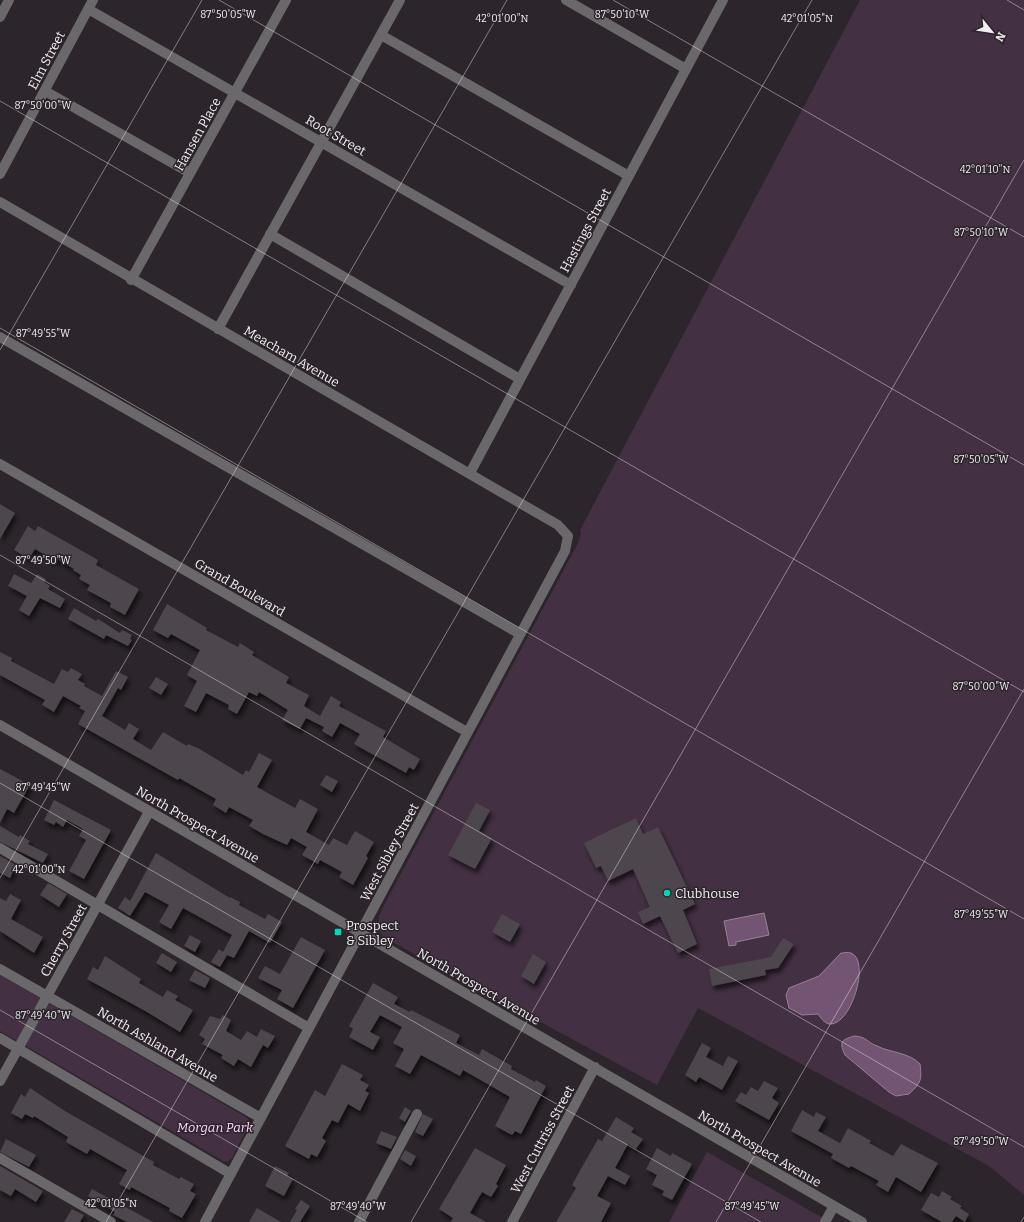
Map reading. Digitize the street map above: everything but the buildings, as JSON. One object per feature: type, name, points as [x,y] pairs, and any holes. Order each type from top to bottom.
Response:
[{"type":"street","points":[[0,17],[9,0]]},
{"type":"street","name":"Hansen Place","points":[[131,280],[286,0]]},
{"type":"street","points":[[218,329],[400,0]]},
{"type":"street","points":[[566,0],[686,69]]},
{"type":"street","name":"Hastings Street","points":[[470,473],[723,0]]},
{"type":"street","name":"Root Street","points":[[91,4],[235,92],[571,285]]},
{"type":"street","name":"Elm Street","points":[[0,174],[91,4]]},
{"type":"street","points":[[381,35],[629,176]]},
{"type":"street","points":[[45,91],[190,173]]},
{"type":"street","name":"Meacham Avenue","points":[[0,202],[131,280],[470,473],[558,525],[568,536]]},
{"type":"street","points":[[270,234],[520,379]]},
{"type":"street","points":[[0,337],[520,634]]},
{"type":"street","name":"Grand Boulevard","points":[[0,464],[467,732]]},
{"type":"street","name":"West Sibley Street","points":[[205,1222],[565,551],[568,536]]},
{"type":"street","name":"North Prospect Avenue","points":[[0,725],[862,1222]]},
{"type":"street","name":"Cherry Street","points":[[0,1081],[149,812]]},
{"type":"street","points":[[0,848],[310,1028]]},
{"type":"street","name":"North Ashland Avenue","points":[[0,969],[261,1118]]},
{"type":"street","points":[[0,1038],[231,1174]]},
{"type":"street","name":"West Cuttriss Street","points":[[512,1222],[595,1068]]},
{"type":"street","points":[[359,1222],[417,1114]]},
{"type":"street","points":[[0,1158],[111,1222]]},
{"type":"street","points":[[825,1222],[834,1206]]},
{"type":"green space","points":[[860,0],[1024,0],[1024,1195],[989,1166],[698,1008],[657,1085],[383,937],[380,934],[378,927],[378,920],[382,909],[577,545],[581,534],[580,530]]},
{"type":"green space","name":"Morgan Park","points":[[0,975],[246,1117],[249,1120],[249,1125],[232,1158],[227,1162],[223,1161],[0,1031]]},
{"type":"green space","points":[[707,1152],[830,1222],[669,1222]]},
{"type":"shaded area","points":[[764,913],[769,935],[736,942],[736,945],[729,946],[724,921]]},
{"type":"shaded area","points":[[841,953],[851,953],[857,958],[859,967],[859,979],[856,992],[845,1015],[837,1022],[829,1024],[818,1014],[802,1015],[789,1008],[786,995],[789,988],[819,976]]},
{"type":"shaded area","points":[[854,1036],[862,1037],[882,1048],[910,1057],[920,1064],[921,1078],[916,1087],[909,1094],[896,1096],[889,1092],[845,1055],[842,1042]]},
{"type":"place","name":"Clubhouse","points":[[667,893]]},
{"type":"place","name":"Prospect & Sibley","points":[[338,932]]}]
